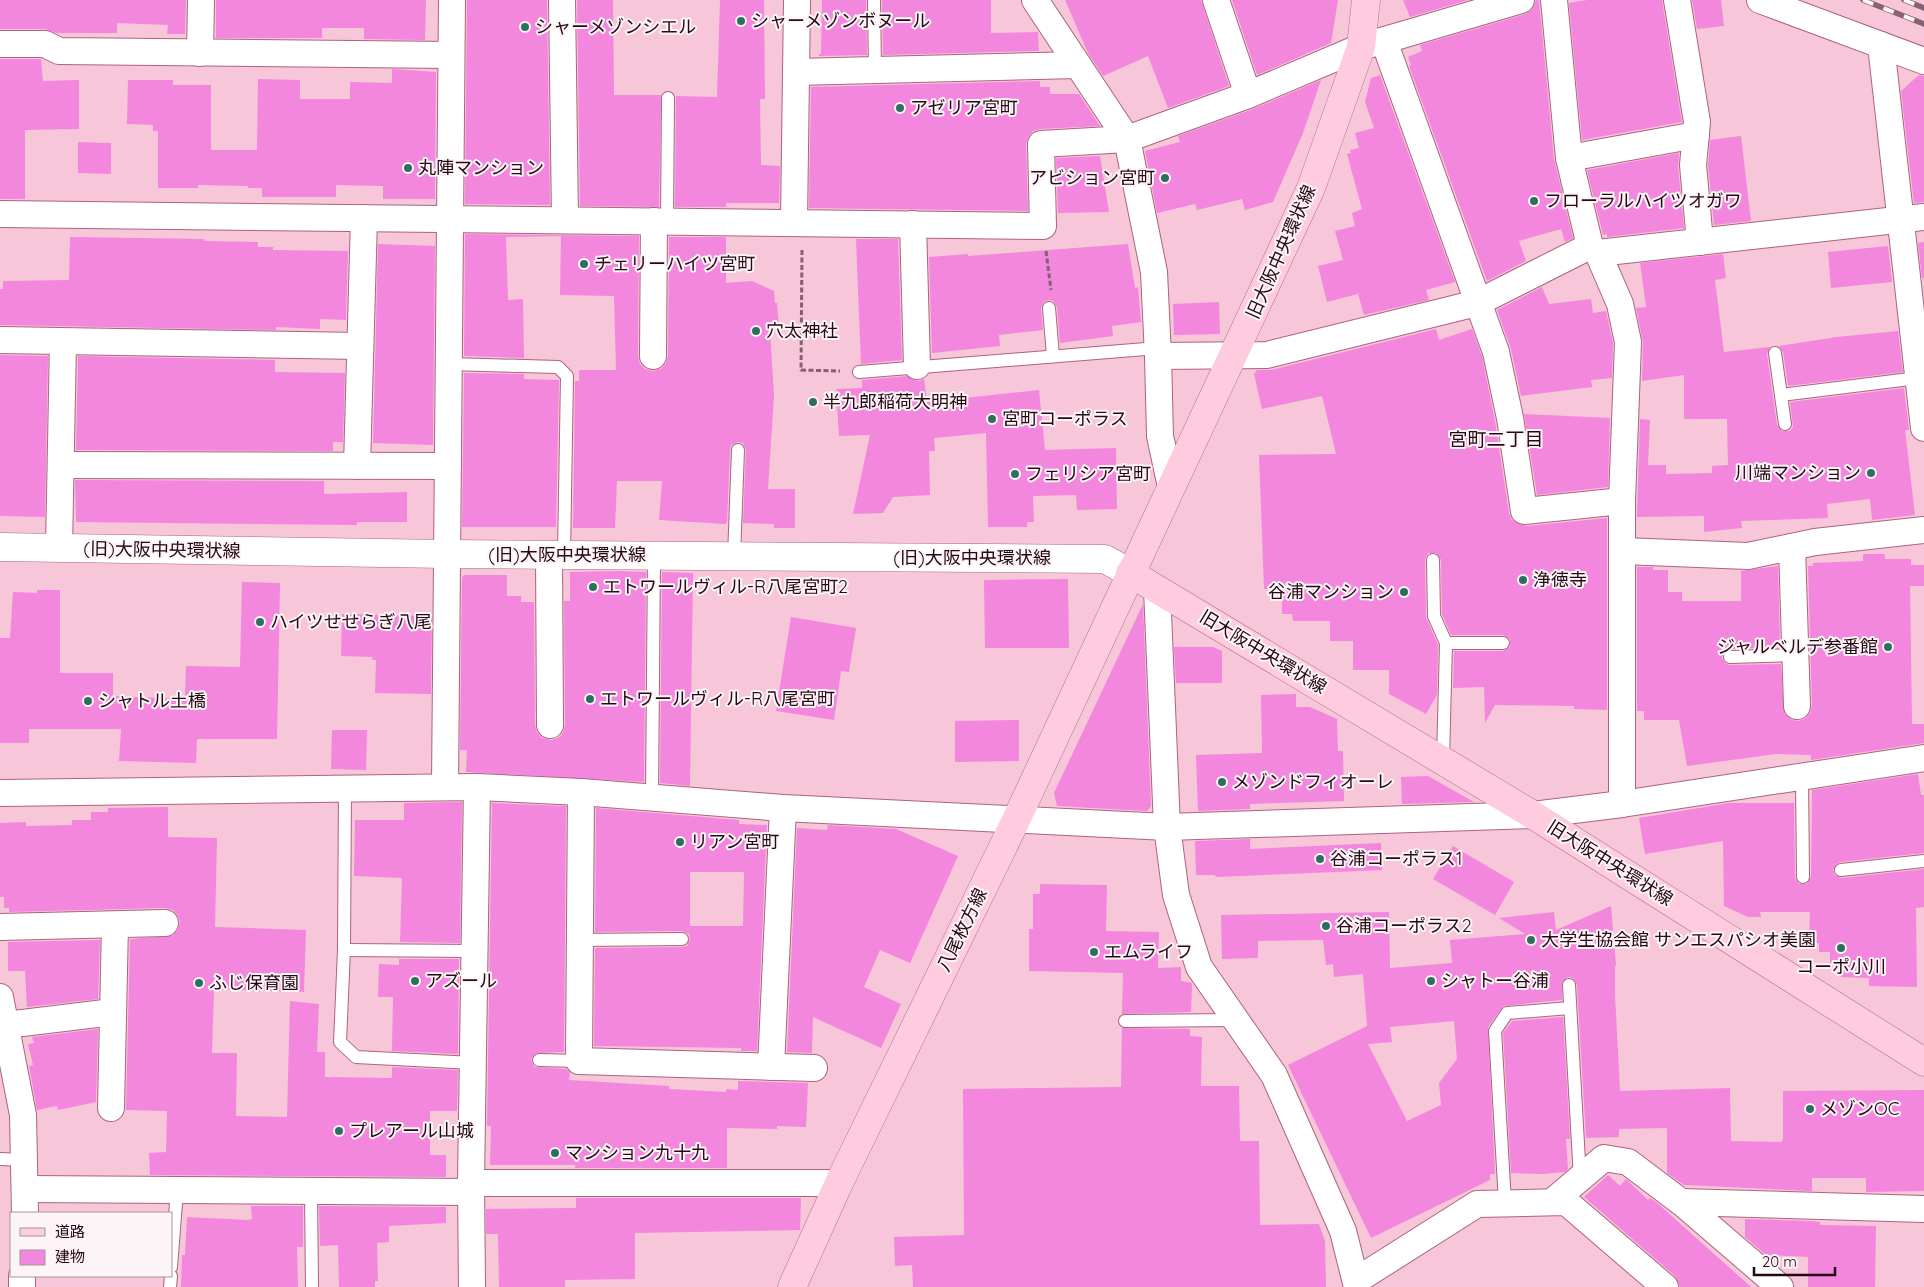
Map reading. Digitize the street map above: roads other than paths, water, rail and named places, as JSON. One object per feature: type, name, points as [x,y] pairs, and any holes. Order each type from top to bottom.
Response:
[{"type":"main road","name":"旧大阪中央環状線","points":[[1366,0],[1372,44],[1310,188],[1233,356],[1130,572],[1534,815],[1924,1062]]},
{"type":"main road","name":"八尾枚方線","points":[[792,1287],[839,1183],[1017,818],[1130,572]]},
{"type":"street","points":[[200,0],[200,53]]},
{"type":"street","points":[[445,786],[452,0]]},
{"type":"street","points":[[562,0],[564,219]]},
{"type":"street","points":[[797,0],[798,222]]},
{"type":"street","points":[[1035,0],[1127,139],[1154,272],[1160,436],[1171,487]]},
{"type":"street","points":[[1216,0],[1248,95]]},
{"type":"street","points":[[0,214],[1043,226],[1041,144],[1127,139],[1248,95],[1372,44],[1521,0]]},
{"type":"street","points":[[1554,0],[1569,158],[1594,250],[1620,304],[1628,342],[1622,501],[1622,804]]},
{"type":"street","points":[[1677,0],[1697,122],[1693,165],[1700,242]]},
{"type":"street","points":[[1760,0],[1924,61]]},
{"type":"street","points":[[0,44],[45,44],[59,52],[452,55]]},
{"type":"street","points":[[1372,44],[1496,352],[1510,418],[1524,511],[1622,501]]},
{"type":"street","points":[[1881,45],[1912,218],[1918,378],[1924,428]]},
{"type":"street","points":[[796,72],[1078,65]]},
{"type":"street","points":[[1569,158],[1696,135]]},
{"type":"street","points":[[357,466],[364,218]]},
{"type":"street","points":[[1158,352],[1233,356],[1267,355],[1477,303],[1594,250],[1700,242],[1912,218]]},
{"type":"street","points":[[653,356],[661,221]]},
{"type":"street","points":[[913,224],[918,366]]},
{"type":"street","points":[[0,340],[360,346]]},
{"type":"street","points":[[59,548],[63,342]]},
{"type":"street","points":[[62,464],[448,466]]},
{"type":"street","points":[[1623,551],[1748,556],[1815,542],[1924,530]]},
{"type":"street","name":"(旧)大阪中央環状線","points":[[0,547],[447,554],[1105,559],[1130,572]]},
{"type":"street","points":[[1792,547],[1797,706]]},
{"type":"street","points":[[550,725],[557,555]]},
{"type":"street","points":[[1157,589],[1167,826],[1176,895],[1200,967],[1274,1075],[1343,1231],[1357,1283],[1477,1204],[1566,1202],[1665,1287]]},
{"type":"street","points":[[0,793],[445,786],[581,792],[783,808],[1167,826],[1534,815],[1622,804],[1924,758]]},
{"type":"street","points":[[472,1287],[471,1187],[477,787]]},
{"type":"street","points":[[581,792],[578,1061],[814,1068]]},
{"type":"street","points":[[771,1067],[783,808]]},
{"type":"street","points":[[0,927],[165,923]]},
{"type":"street","points":[[111,1108],[115,925]]},
{"type":"street","points":[[0,997],[23,1115],[12,1160],[25,1201],[177,1190],[311,1191],[471,1187],[839,1183]]},
{"type":"street","points":[[6,1025],[113,1012]]},
{"type":"street","points":[[1552,1202],[1604,1158],[1628,1162],[1681,1202],[1780,1287]]},
{"type":"street","points":[[1681,1202],[1924,1209]]},
{"type":"lane","points":[[874,0],[874,70]]},
{"type":"lane","points":[[661,221],[668,98]]},
{"type":"lane","points":[[1049,308],[1053,356]]},
{"type":"lane","points":[[859,372],[1053,356],[1158,352]]},
{"type":"lane","points":[[1776,353],[1785,424]]},
{"type":"lane","points":[[449,364],[558,367],[567,376],[557,555]]},
{"type":"lane","points":[[1781,395],[1918,378]]},
{"type":"lane","points":[[734,557],[738,450]]},
{"type":"lane","points":[[652,798],[654,556]]},
{"type":"lane","points":[[1433,560],[1434,616],[1446,643],[1443,760]]},
{"type":"lane","points":[[1446,643],[1504,642]]},
{"type":"lane","points":[[1730,657],[1795,655]]},
{"type":"lane","points":[[1802,777],[1803,877]]},
{"type":"lane","points":[[345,787],[344,950],[340,1042],[356,1057],[473,1063]]},
{"type":"lane","points":[[1841,870],[1924,861]]},
{"type":"lane","points":[[580,940],[682,939]]},
{"type":"lane","points":[[344,950],[474,950]]},
{"type":"lane","points":[[1569,985],[1580,1179]]},
{"type":"lane","points":[[1506,1203],[1495,1031],[1507,1013],[1570,1008]]},
{"type":"lane","points":[[1125,1021],[1236,1020]]},
{"type":"lane","points":[[539,1060],[578,1061]]},
{"type":"lane","points":[[172,1254],[177,1190]]},
{"type":"lane","points":[[311,1191],[312,1287]]},
{"type":"railway","points":[[1863,0],[1924,24]]},
{"type":"railway","points":[[1904,0],[1924,8]]},
{"type":"place","name":"シャーメゾンボヌール","points":[[741,21]]},
{"type":"place","name":"シャーメゾンシエル","points":[[525,27]]},
{"type":"place","name":"アゼリア宮町","points":[[900,108]]},
{"type":"place","name":"丸陣マンション","points":[[408,168]]},
{"type":"place","name":"アビション宮町","points":[[1165,178]]},
{"type":"place","name":"フローラルハイツオガワ","points":[[1534,201]]},
{"type":"place","name":"チェリーハイツ宮町","points":[[584,264]]},
{"type":"place","name":"穴太神社","points":[[756,331]]},
{"type":"place","name":"半九郎稲荷大明神","points":[[813,402]]},
{"type":"place","name":"宮町コーポラス","points":[[992,419]]},
{"type":"place","name":"川端マンション","points":[[1871,473]]},
{"type":"place","name":"フェリシア宮町","points":[[1015,474]]},
{"type":"place","name":"浄徳寺","points":[[1523,580]]},
{"type":"place","name":"エトワールヴィル-R八尾宮町2","points":[[593,587]]},
{"type":"place","name":"谷浦マンション","points":[[1404,592]]},
{"type":"place","name":"ハイツせせらぎ八尾","points":[[260,622]]},
{"type":"place","name":"ジャルベルデ参番館","points":[[1888,647]]},
{"type":"place","name":"エトワールヴィル-R八尾宮町","points":[[590,699]]},
{"type":"place","name":"シャトル土橋","points":[[88,701]]},
{"type":"place","name":"メゾンドフィオーレ","points":[[1222,782]]},
{"type":"place","name":"リアン宮町","points":[[680,842]]},
{"type":"place","name":"谷浦コーポラス1","points":[[1320,859]]},
{"type":"place","name":"谷浦コーポラス2","points":[[1326,926]]},
{"type":"place","name":"大学生協会館 サンエスパシオ美園","points":[[1531,940]]},
{"type":"place","name":"コーポ小川","points":[[1841,948]]},
{"type":"place","name":"エムライフ","points":[[1094,952]]},
{"type":"place","name":"アズール","points":[[415,981]]},
{"type":"place","name":"シャトー谷浦","points":[[1431,981]]},
{"type":"place","name":"ふじ保育園","points":[[199,983]]},
{"type":"place","name":"メゾンOC","points":[[1810,1109]]},
{"type":"place","name":"プレアール山城","points":[[339,1131]]},
{"type":"place","name":"マンション九十九","points":[[555,1153]]},
{"type":"district","name":"宮町二丁目","points":[[1496,439]]}]
